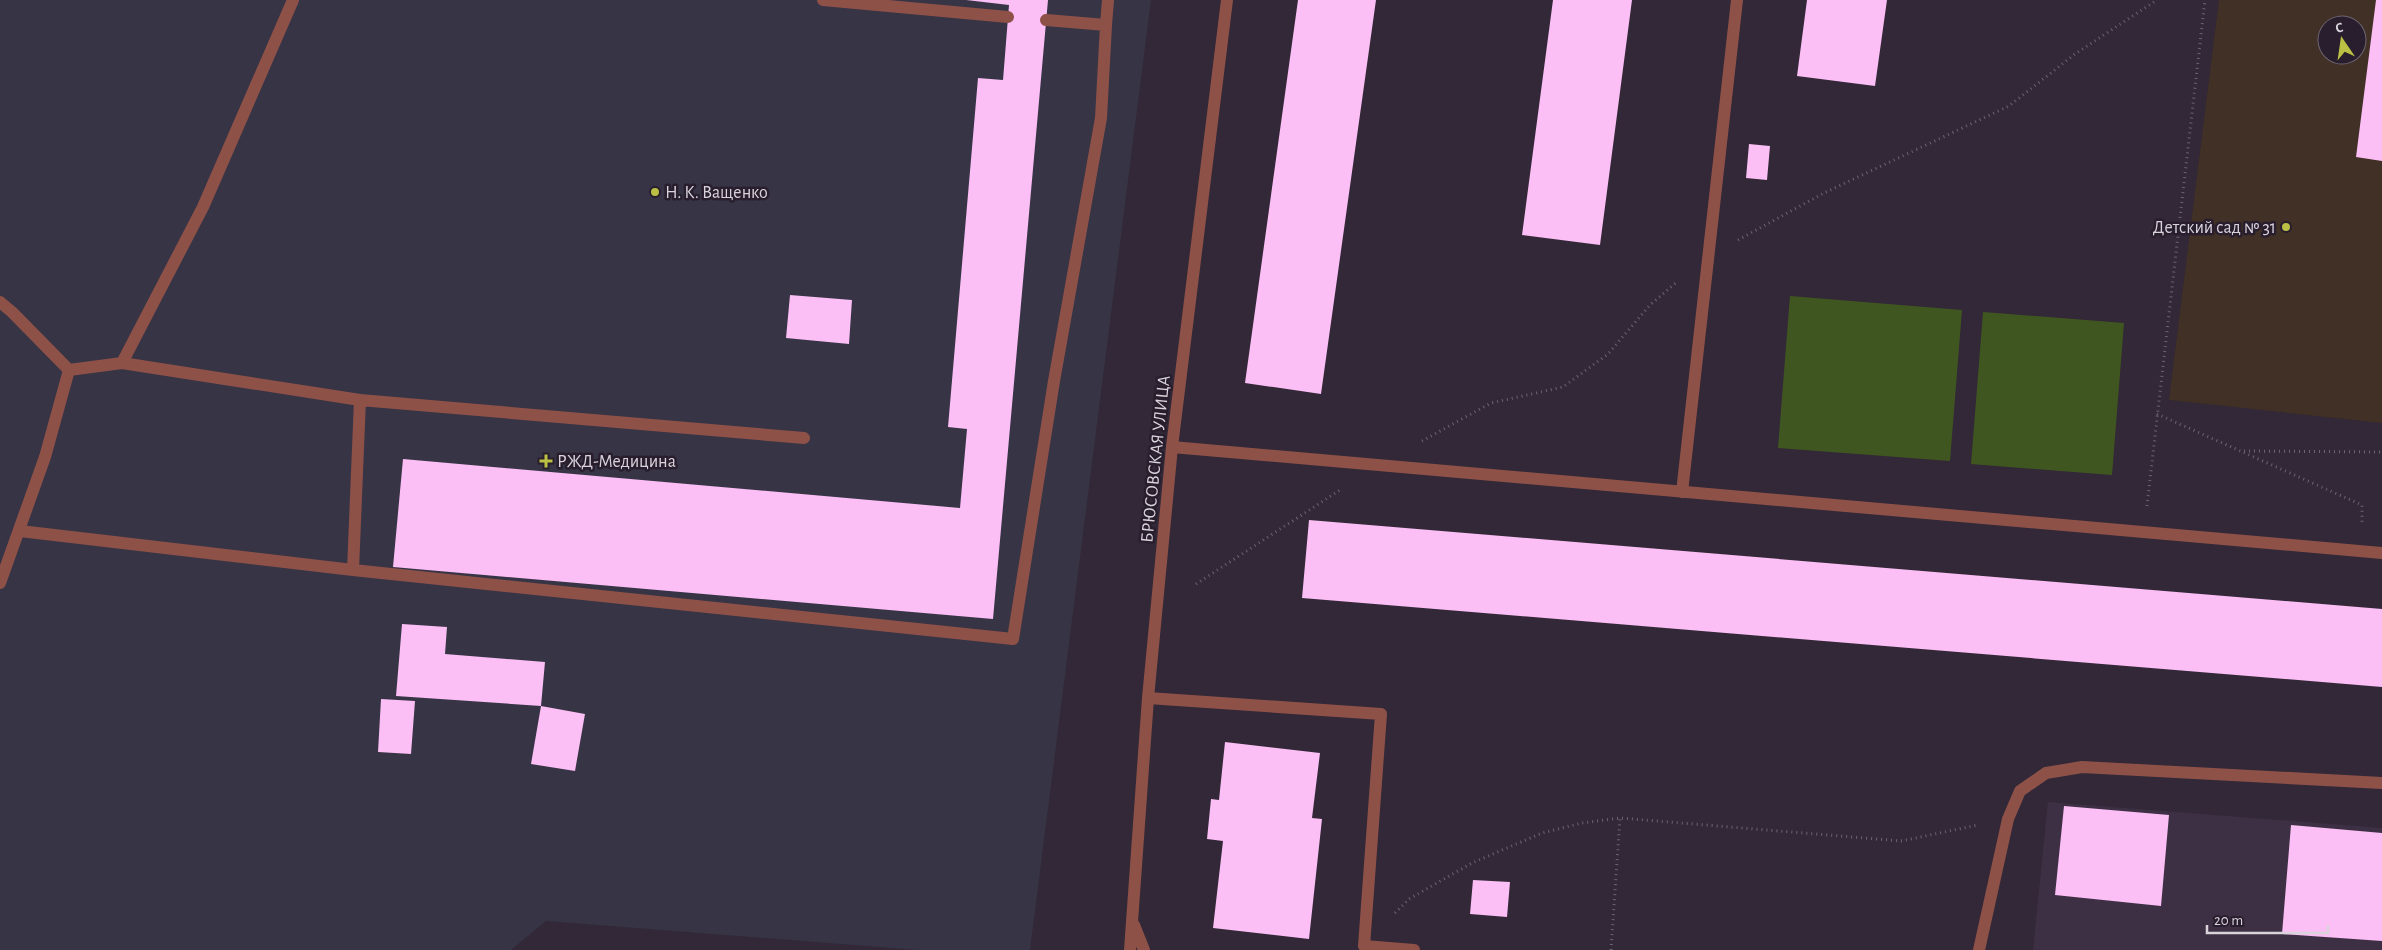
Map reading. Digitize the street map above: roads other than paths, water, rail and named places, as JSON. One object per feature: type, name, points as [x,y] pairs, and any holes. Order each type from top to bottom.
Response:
[{"type":"street","points":[[122,363],[203,207],[293,0]]},
{"type":"street","points":[[822,0],[1008,16]]},
{"type":"street","points":[[20,531],[353,570],[1013,639],[1054,381],[1101,118],[1108,0]]},
{"type":"street","name":"БРЮСОВСКАЯ УЛИЦА","points":[[1130,950],[1148,698],[1172,447],[1228,0]]},
{"type":"street","points":[[1682,492],[1737,0]]},
{"type":"street","points":[[1046,20],[1106,25]]},
{"type":"street","points":[[0,302],[69,370]]},
{"type":"street","points":[[69,370],[122,363],[360,400],[804,438]]},
{"type":"street","points":[[0,584],[45,457],[69,370]]},
{"type":"street","points":[[353,570],[360,400]]},
{"type":"street","points":[[1172,447],[2382,553]]},
{"type":"street","points":[[1148,698],[1381,714],[1363,949],[1414,950]]},
{"type":"street","points":[[1979,950],[2008,819],[2020,791],[2046,773],[2082,767],[2382,783]]},
{"type":"street","name":"БРЮСОВСКАЯ УЛИЦА","points":[[1133,922],[1144,950]]},
{"type":"place","name":"Н. К. Ващенко","points":[[655,192]]},
{"type":"place","name":"Детский сад № 31","points":[[2286,227]]},
{"type":"place","name":"РЖД-Медицина","points":[[546,461]]}]
